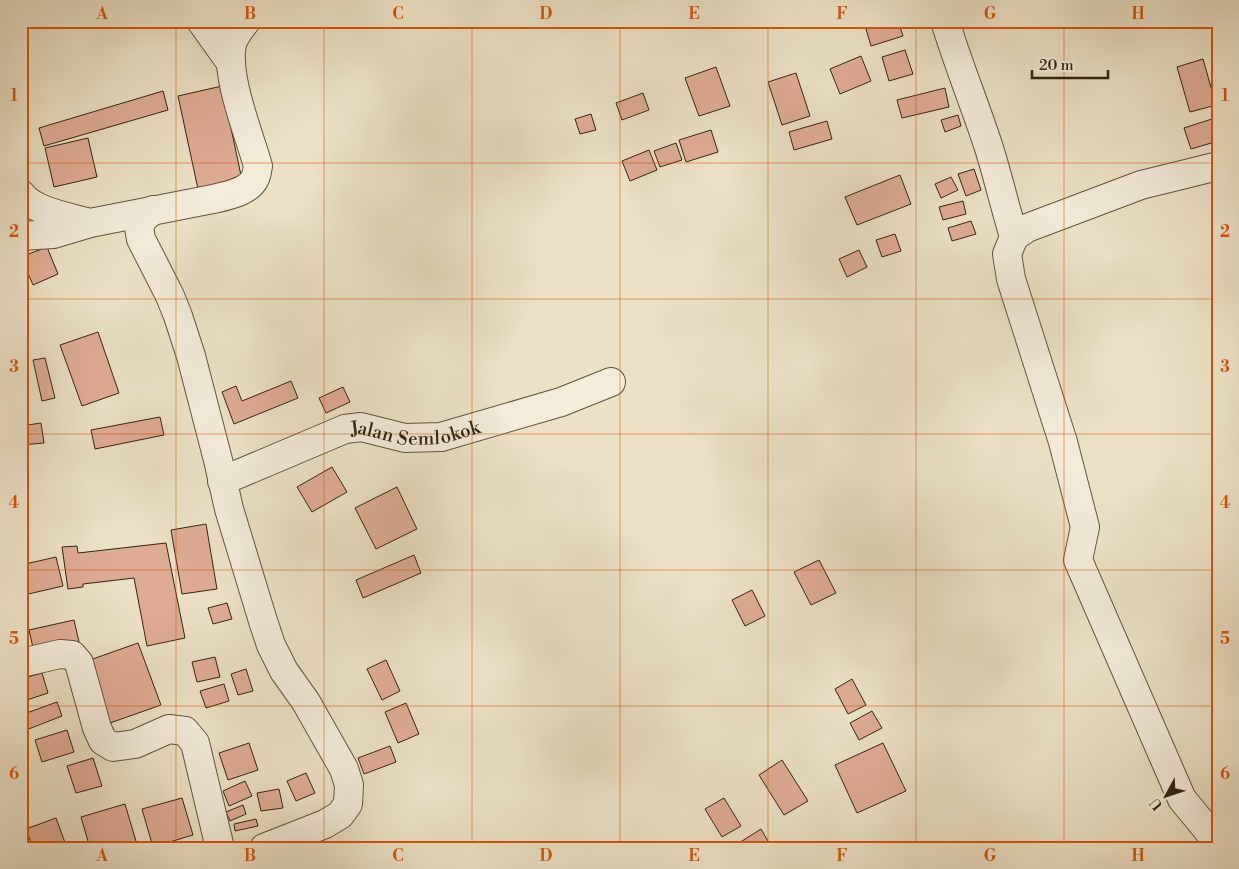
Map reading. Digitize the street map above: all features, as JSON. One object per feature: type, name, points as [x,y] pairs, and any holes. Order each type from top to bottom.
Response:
[{"type":"street","points":[[201,21],[231,62]]},
{"type":"street","points":[[21,236],[53,234],[90,223],[213,199],[245,188],[255,179],[258,166],[234,83],[231,62],[232,44],[246,21]]},
{"type":"street","points":[[945,21],[953,50],[990,150],[1014,237]]},
{"type":"street","points":[[1218,166],[1141,185],[1027,228],[1014,237],[1007,254],[1011,279],[1063,442],[1085,528],[1078,560],[1182,799],[1215,839],[1218,847]]},
{"type":"street","points":[[21,194],[25,200],[42,209],[90,223]]},
{"type":"street","points":[[153,210],[142,220],[139,228],[141,239],[168,291],[191,356],[237,538],[271,645],[284,671],[306,702],[344,769],[349,785],[348,804],[340,815],[325,824],[264,848]]},
{"type":"street","name":"Jalan Semlokok","points":[[222,481],[344,429],[361,427],[405,438],[441,436],[561,402],[611,382]]},
{"type":"street","points":[[21,662],[60,654],[72,655],[79,663],[97,728],[103,740],[113,746],[135,744],[169,728],[185,731],[195,743],[220,848]]},
{"type":"building","points":[[898,21],[903,36],[871,46],[866,29]]},
{"type":"building","points":[[905,50],[913,74],[889,81],[882,57]]},
{"type":"building","points":[[861,56],[871,81],[840,94],[830,69]]},
{"type":"building","points":[[1203,59],[1216,105],[1190,112],[1177,67]]},
{"type":"building","points":[[716,67],[730,106],[699,116],[685,78]]},
{"type":"building","points":[[796,73],[810,116],[782,125],[768,82]]},
{"type":"building","points":[[222,86],[242,180],[198,189],[178,96]]},
{"type":"building","points":[[945,88],[949,107],[902,118],[897,100]]},
{"type":"building","points":[[163,91],[168,110],[44,146],[39,128]]},
{"type":"building","points":[[643,93],[649,110],[622,120],[616,103]]},
{"type":"building","points":[[591,114],[596,130],[580,134],[575,119]]},
{"type":"building","points":[[958,115],[961,126],[945,132],[941,120]]},
{"type":"building","points":[[1218,117],[1218,141],[1191,149],[1184,128]]},
{"type":"building","points":[[827,121],[832,139],[794,150],[789,132]]},
{"type":"building","points":[[711,130],[718,152],[686,162],[679,140]]},
{"type":"building","points":[[88,138],[97,177],[54,187],[45,148]]},
{"type":"building","points":[[676,143],[682,160],[660,167],[654,151]]},
{"type":"building","points":[[649,150],[657,170],[630,181],[622,161]]},
{"type":"building","points":[[974,169],[981,190],[966,196],[958,174]]},
{"type":"building","points":[[900,175],[911,204],[857,225],[845,197]]},
{"type":"building","points":[[951,177],[958,190],[941,198],[935,184]]},
{"type":"building","points":[[963,201],[966,214],[943,220],[939,207]]},
{"type":"building","points":[[971,221],[976,234],[952,241],[948,228]]},
{"type":"building","points":[[895,234],[901,251],[882,257],[876,240]]},
{"type":"building","points":[[47,247],[58,274],[33,285],[21,257]]},
{"type":"building","points":[[859,250],[867,267],[847,277],[839,259]]},
{"type":"building","points":[[98,332],[119,393],[82,406],[60,345]]},
{"type":"building","points":[[45,358],[55,398],[42,401],[33,360]]},
{"type":"building","points":[[291,381],[298,398],[234,424],[222,392],[236,386],[242,401]]},
{"type":"building","points":[[343,387],[350,402],[326,413],[319,398]]},
{"type":"building","points":[[160,417],[164,435],[95,449],[91,430]]},
{"type":"building","points":[[41,423],[44,443],[21,445],[21,426]]},
{"type":"building","points":[[332,467],[347,492],[312,512],[297,487]]},
{"type":"building","points":[[397,487],[417,529],[376,549],[355,508]]},
{"type":"building","points":[[206,524],[217,589],[182,594],[171,530]]},
{"type":"building","points":[[166,543],[185,638],[147,646],[134,578],[83,584],[83,587],[68,589],[62,547],[77,546],[78,553]]},
{"type":"building","points":[[414,555],[421,573],[363,598],[356,580]]},
{"type":"building","points":[[56,557],[63,586],[24,595],[21,582],[21,565]]},
{"type":"building","points":[[819,560],[836,593],[811,605],[794,572]]},
{"type":"building","points":[[752,590],[765,616],[745,626],[732,600]]},
{"type":"building","points":[[227,603],[232,619],[213,624],[208,608]]},
{"type":"building","points":[[74,620],[79,642],[34,652],[29,630]]},
{"type":"building","points":[[138,643],[161,705],[110,723],[87,661]]},
{"type":"building","points":[[215,657],[220,677],[197,682],[192,662]]},
{"type":"building","points":[[386,660],[400,691],[382,700],[367,669]]},
{"type":"building","points":[[246,669],[253,691],[238,695],[231,674]]},
{"type":"building","points":[[42,673],[48,693],[21,702],[21,679]]},
{"type":"building","points":[[852,679],[866,705],[848,714],[835,689]]},
{"type":"building","points":[[224,684],[229,701],[206,708],[200,691]]},
{"type":"building","points":[[57,702],[62,716],[21,732],[21,715]]},
{"type":"building","points":[[406,703],[419,734],[398,743],[385,712]]},
{"type":"building","points":[[872,711],[882,728],[859,740],[850,723]]},
{"type":"building","points":[[67,730],[74,752],[42,762],[35,740]]},
{"type":"building","points":[[249,743],[258,770],[228,780],[219,753]]},
{"type":"building","points":[[883,743],[906,791],[857,813],[835,765]]},
{"type":"building","points":[[390,746],[396,762],[364,774],[358,758]]},
{"type":"building","points":[[93,758],[102,786],[76,793],[67,766]]},
{"type":"building","points":[[782,760],[808,801],[784,815],[759,775]]},
{"type":"building","points":[[306,773],[315,793],[296,801],[287,781]]},
{"type":"building","points":[[245,781],[252,796],[229,806],[223,791]]},
{"type":"building","points":[[279,789],[283,808],[261,811],[257,793]]},
{"type":"building","points":[[182,798],[193,835],[153,847],[142,809]]},
{"type":"building","points":[[724,798],[741,826],[722,837],[705,809]]},
{"type":"building","points":[[125,804],[138,848],[90,848],[81,817]]},
{"type":"building","points":[[243,805],[246,814],[230,821],[226,812]]},
{"type":"building","points":[[56,818],[67,848],[33,848],[26,829]]},
{"type":"building","points":[[256,819],[258,826],[235,831],[234,824]]},
{"type":"building","points":[[761,829],[772,848],[731,848]]}]
